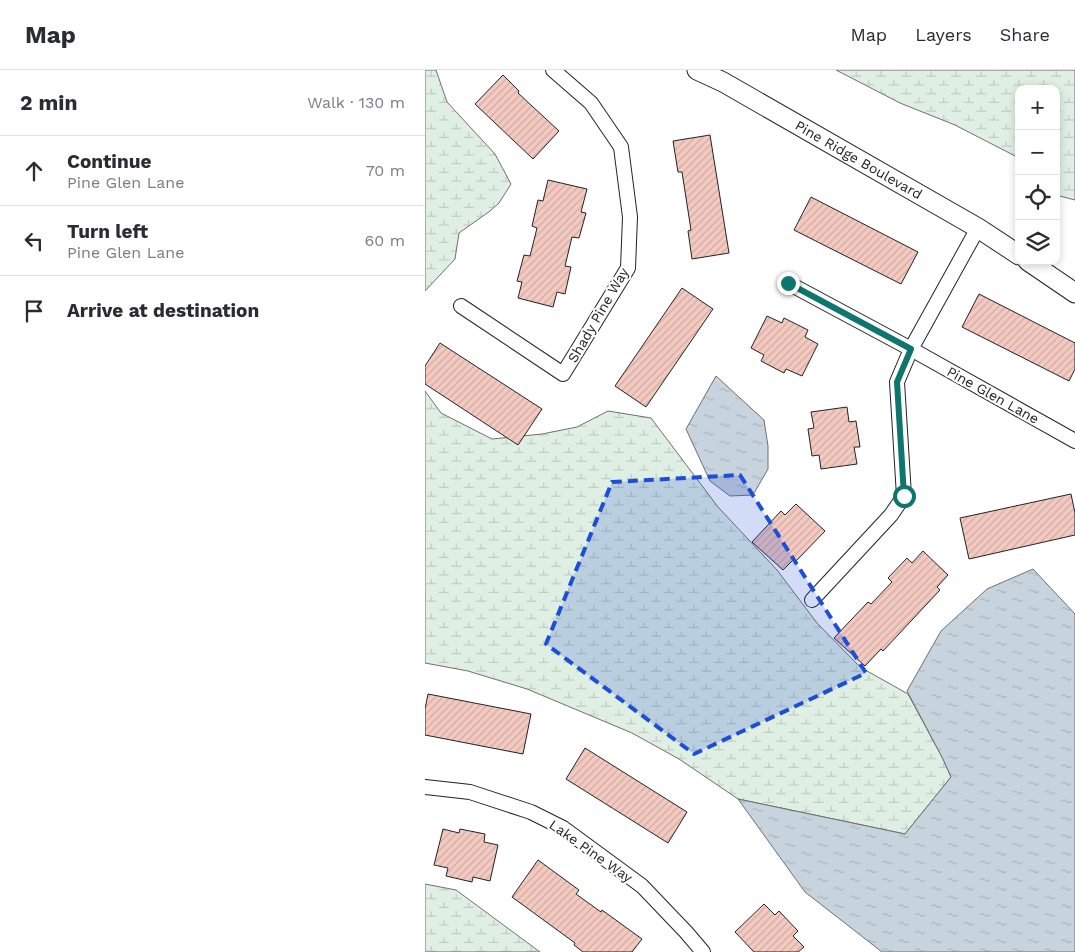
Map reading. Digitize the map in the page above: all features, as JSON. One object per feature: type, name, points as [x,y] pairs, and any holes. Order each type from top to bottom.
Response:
[{"type":"street","name":"Shady Pine Way","points":[[461,306],[563,374],[628,268],[630,217],[621,147],[591,103],[553,70]]},
{"type":"street","name":"Pine Ridge Boulevard","points":[[697,70],[723,82],[978,228],[1015,252]]},
{"type":"street","points":[[812,600],[891,515],[904,496],[897,382],[911,349],[978,228]]},
{"type":"street","points":[[1034,265],[1075,293]]},
{"type":"street","name":"Pine Glen Lane","points":[[788,283],[911,349],[1075,441]]},
{"type":"street","name":"Lake Pine Way","points":[[425,787],[470,792],[531,812],[563,828],[642,886],[703,952]]},
{"type":"highlighted area","points":[[740,475],[866,673],[694,754],[546,644],[612,482]]},
{"type":"green space","points":[[425,70],[436,70],[447,102],[495,154],[511,184],[499,203],[459,233],[455,259],[425,291]]},
{"type":"green space","points":[[836,70],[1075,70],[1075,200],[1060,196],[1060,85],[1015,85],[1015,156],[955,125],[900,103]]},
{"type":"green space","points":[[425,391],[441,413],[492,439],[542,434],[577,427],[608,411],[651,418],[718,507],[777,570],[817,623],[860,667],[908,694],[951,777],[905,834],[738,799],[679,759],[632,733],[527,689],[468,671],[425,663]]},
{"type":"green space","points":[[425,884],[456,890],[540,952],[425,952]]},
{"type":"water","points":[[716,376],[764,420],[768,446],[768,469],[753,495],[730,496],[710,481],[686,429]]},
{"type":"water","points":[[1033,569],[1075,614],[1075,952],[882,952],[805,892],[738,799],[905,834],[951,777],[907,691],[941,631],[987,589]]},
{"type":"building","points":[[503,75],[519,91],[518,93],[559,131],[533,159],[475,104]]},
{"type":"building","points":[[710,135],[729,253],[692,259],[688,231],[691,230],[682,172],[678,172],[673,141]]},
{"type":"building","points":[[548,180],[587,189],[581,212],[586,213],[579,238],[572,237],[565,266],[571,267],[565,294],[557,292],[553,307],[518,298],[522,282],[517,281],[524,255],[530,256],[537,228],[532,226],[538,200],[543,201]]},
{"type":"building","points":[[811,197],[918,252],[901,284],[794,230]]},
{"type":"building","points":[[682,288],[713,309],[646,407],[615,386]]},
{"type":"building","points":[[979,294],[1075,343],[1075,369],[1069,381],[962,327]]},
{"type":"building","points":[[767,316],[782,323],[784,318],[808,330],[805,337],[818,344],[802,376],[786,369],[784,373],[761,361],[764,355],[751,348]]},
{"type":"building","points":[[440,343],[542,409],[518,445],[425,384],[425,366]]},
{"type":"building","points":[[847,407],[849,422],[856,421],[860,447],[854,447],[857,464],[821,469],[819,455],[812,456],[808,429],[814,428],[811,412]]},
{"type":"building","points":[[1071,494],[1075,513],[1075,535],[969,559],[960,518]]},
{"type":"building","points":[[796,504],[825,531],[796,561],[794,559],[783,570],[752,542],[781,511],[785,515]]},
{"type":"building","points":[[923,551],[948,575],[937,587],[940,590],[883,651],[881,649],[865,666],[834,638],[868,602],[871,604],[892,582],[888,578],[907,558],[912,563]]},
{"type":"building","points":[[428,694],[531,714],[523,754],[425,735],[425,709]]},
{"type":"building","points":[[585,748],[687,812],[668,843],[566,779]]},
{"type":"building","points":[[443,829],[459,833],[460,829],[485,834],[484,842],[498,845],[490,881],[473,877],[472,882],[446,876],[448,868],[434,865]]},
{"type":"building","points":[[538,860],[579,890],[576,894],[642,939],[632,952],[583,952],[574,945],[575,943],[512,897]]},
{"type":"building","points":[[764,904],[775,915],[779,911],[798,931],[793,936],[804,947],[798,952],[754,952],[735,932]]},
{"type":"route","points":[[788,283],[911,349],[897,382],[904,496]]}]
